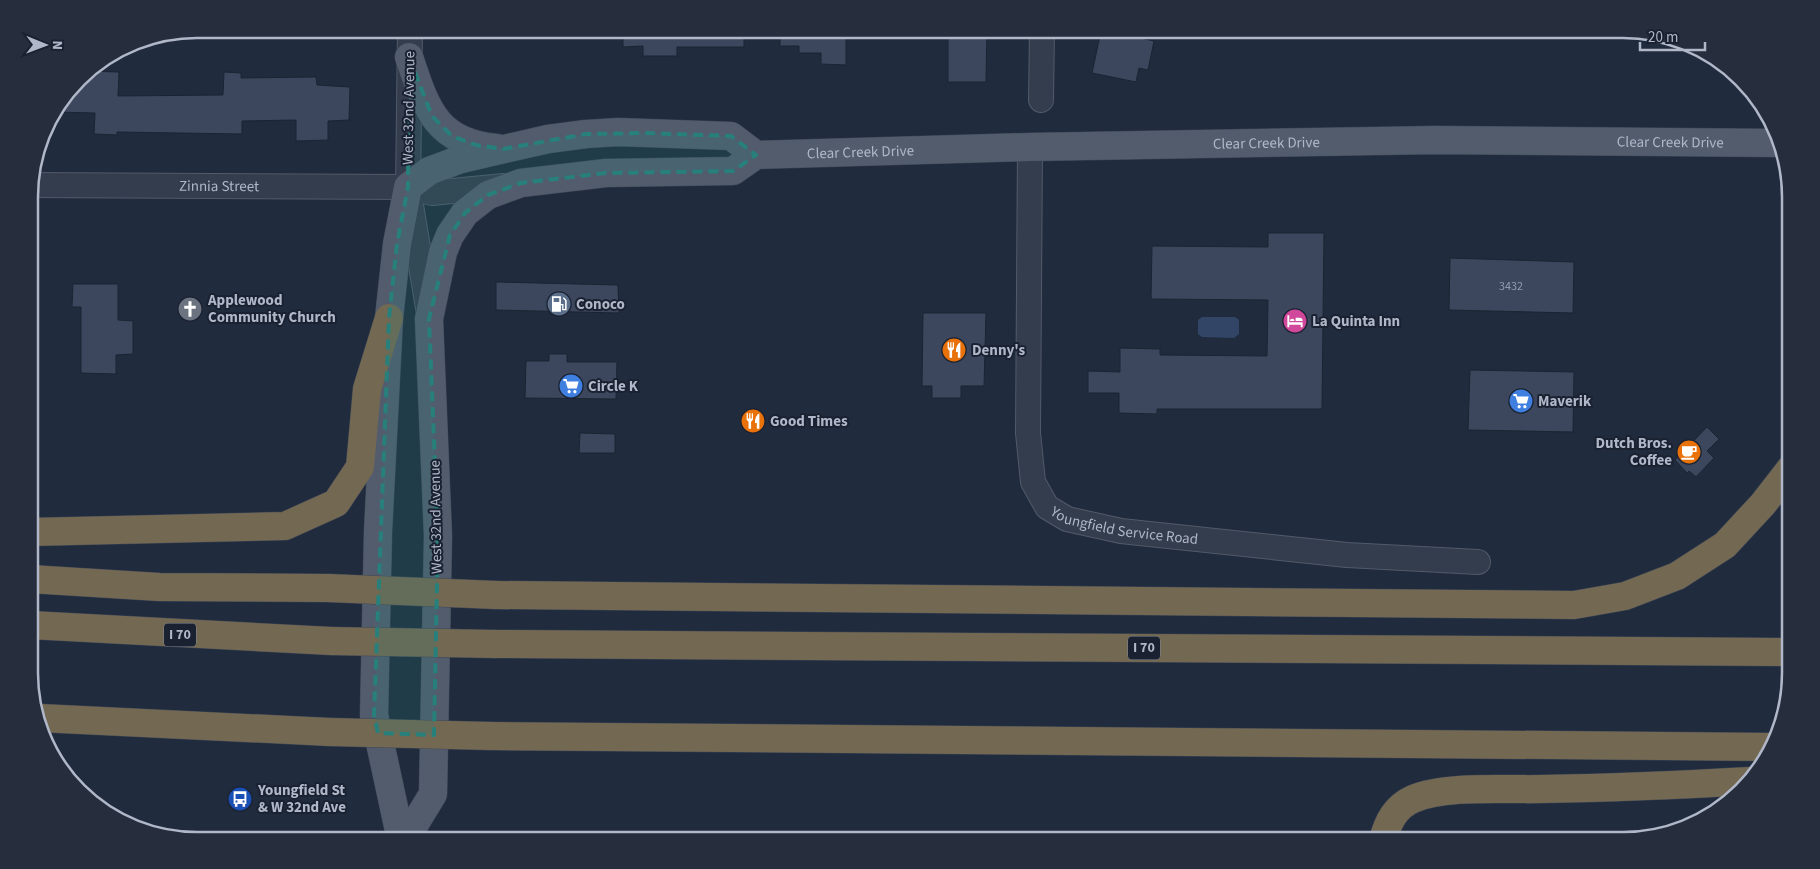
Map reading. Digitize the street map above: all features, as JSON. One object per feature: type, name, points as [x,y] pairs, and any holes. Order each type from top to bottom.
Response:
[{"type":"highway","points":[[38,532],[285,526],[336,503],[360,466],[367,388],[389,318]]},
{"type":"highway","points":[[38,579],[159,587],[328,588],[496,595],[1574,605],[1625,596],[1677,576],[1725,545],[1763,504],[1782,480]]},
{"type":"highway","name":"I 70","points":[[38,625],[331,642],[1782,652]]},
{"type":"highway","points":[[45,718],[330,732],[490,736],[1763,747]]},
{"type":"highway","points":[[1386,831],[1388,823],[1400,806],[1414,799],[1445,791],[1611,788],[1738,782]]},
{"type":"main road","points":[[410,57],[424,100],[440,126],[463,141],[503,149]]},
{"type":"main road","points":[[408,188],[429,172],[445,164],[503,149],[567,136],[636,132],[731,136],[756,155],[733,171],[606,173],[521,183],[488,195],[458,220],[443,252],[429,319]]},
{"type":"main road","name":"Clear Creek Drive","points":[[756,155],[1030,146],[1436,140],[1773,143]]},
{"type":"main road","name":"West 32nd Avenue","points":[[399,832],[374,715],[378,532],[389,318],[396,244],[408,188]]},
{"type":"main road","name":"West 32nd Avenue","points":[[410,832],[433,794],[438,536],[429,319]]},
{"type":"street","points":[[1041,100],[1042,37]]},
{"type":"street","name":"West 32nd Avenue","points":[[410,38],[408,188],[429,319]]},
{"type":"street","name":"Youngfield Service Road","points":[[1030,146],[1028,433],[1033,482],[1047,507],[1067,519],[1121,531],[1347,555],[1478,562]]},
{"type":"street","points":[[408,188],[422,192],[447,193],[521,183]]},
{"type":"street","name":"Zinnia Street","points":[[38,185],[408,188]]},
{"type":"highlighted area","points":[[409,57],[432,116],[452,136],[476,145],[503,149],[586,134],[646,133],[731,136],[756,155],[733,171],[606,173],[521,183],[488,195],[465,213],[450,235],[429,319],[438,536],[434,735],[378,733],[374,715],[389,318],[397,244],[408,187]]},
{"type":"water","points":[[1202,317],[1235,317],[1239,320],[1239,334],[1234,338],[1202,337],[1198,334],[1198,320]]},
{"type":"building","points":[[948,37],[987,37],[986,82],[948,82]]},
{"type":"building","points":[[1100,37],[1138,37],[1154,41],[1148,70],[1139,68],[1136,82],[1092,73]]},
{"type":"building","points":[[623,38],[744,38],[744,47],[677,47],[677,56],[643,56],[643,46],[623,47]]},
{"type":"building","points":[[780,38],[846,38],[846,65],[821,64],[821,53],[799,53],[799,46],[780,46]]},
{"type":"building","points":[[99,71],[119,72],[118,96],[223,95],[224,72],[241,73],[241,78],[316,77],[317,85],[350,87],[349,120],[328,121],[328,140],[296,141],[296,120],[242,121],[242,134],[117,132],[117,135],[94,134],[95,113],[62,112],[84,84]]},
{"type":"building","points":[[1268,233],[1324,233],[1322,409],[1157,409],[1157,414],[1119,413],[1119,393],[1088,393],[1088,371],[1120,372],[1120,348],[1160,349],[1160,355],[1267,356],[1268,300],[1151,299],[1152,246],[1268,247]]},
{"type":"building","points":[[1450,258],[1574,262],[1573,313],[1449,310]]},
{"type":"building","points":[[496,282],[618,285],[619,313],[496,310]]},
{"type":"building","points":[[73,284],[118,284],[118,320],[133,321],[133,354],[116,355],[116,374],[81,373],[81,307],[72,307]]},
{"type":"building","name":"Denny's","points":[[923,313],[986,313],[984,386],[961,386],[961,398],[932,398],[932,386],[922,386]]},
{"type":"building","points":[[549,354],[567,354],[567,362],[617,362],[616,399],[525,398],[526,361],[549,361]]},
{"type":"building","name":"Maverik","points":[[1470,370],[1574,372],[1573,432],[1468,430]]},
{"type":"building","name":"Dutch Bros. Coffee","points":[[1707,427],[1719,439],[1707,451],[1714,458],[1696,477],[1689,471],[1687,473],[1675,460]]},
{"type":"building","points":[[580,433],[615,434],[615,453],[579,453]]},
{"type":"place","name":"Conoco","points":[[559,304]]},
{"type":"place","name":"Applewood Community Church","points":[[190,309]]},
{"type":"place","name":"La Quinta Inn","points":[[1295,321]]},
{"type":"place","name":"Denny's","points":[[954,350]]},
{"type":"place","name":"Circle K","points":[[571,386]]},
{"type":"place","name":"Maverik","points":[[1521,401]]},
{"type":"place","name":"Good Times","points":[[753,421]]},
{"type":"place","name":"Dutch Bros. Coffee","points":[[1689,452]]},
{"type":"place","name":"Youngfield St & W 32nd Ave","points":[[240,799]]}]
